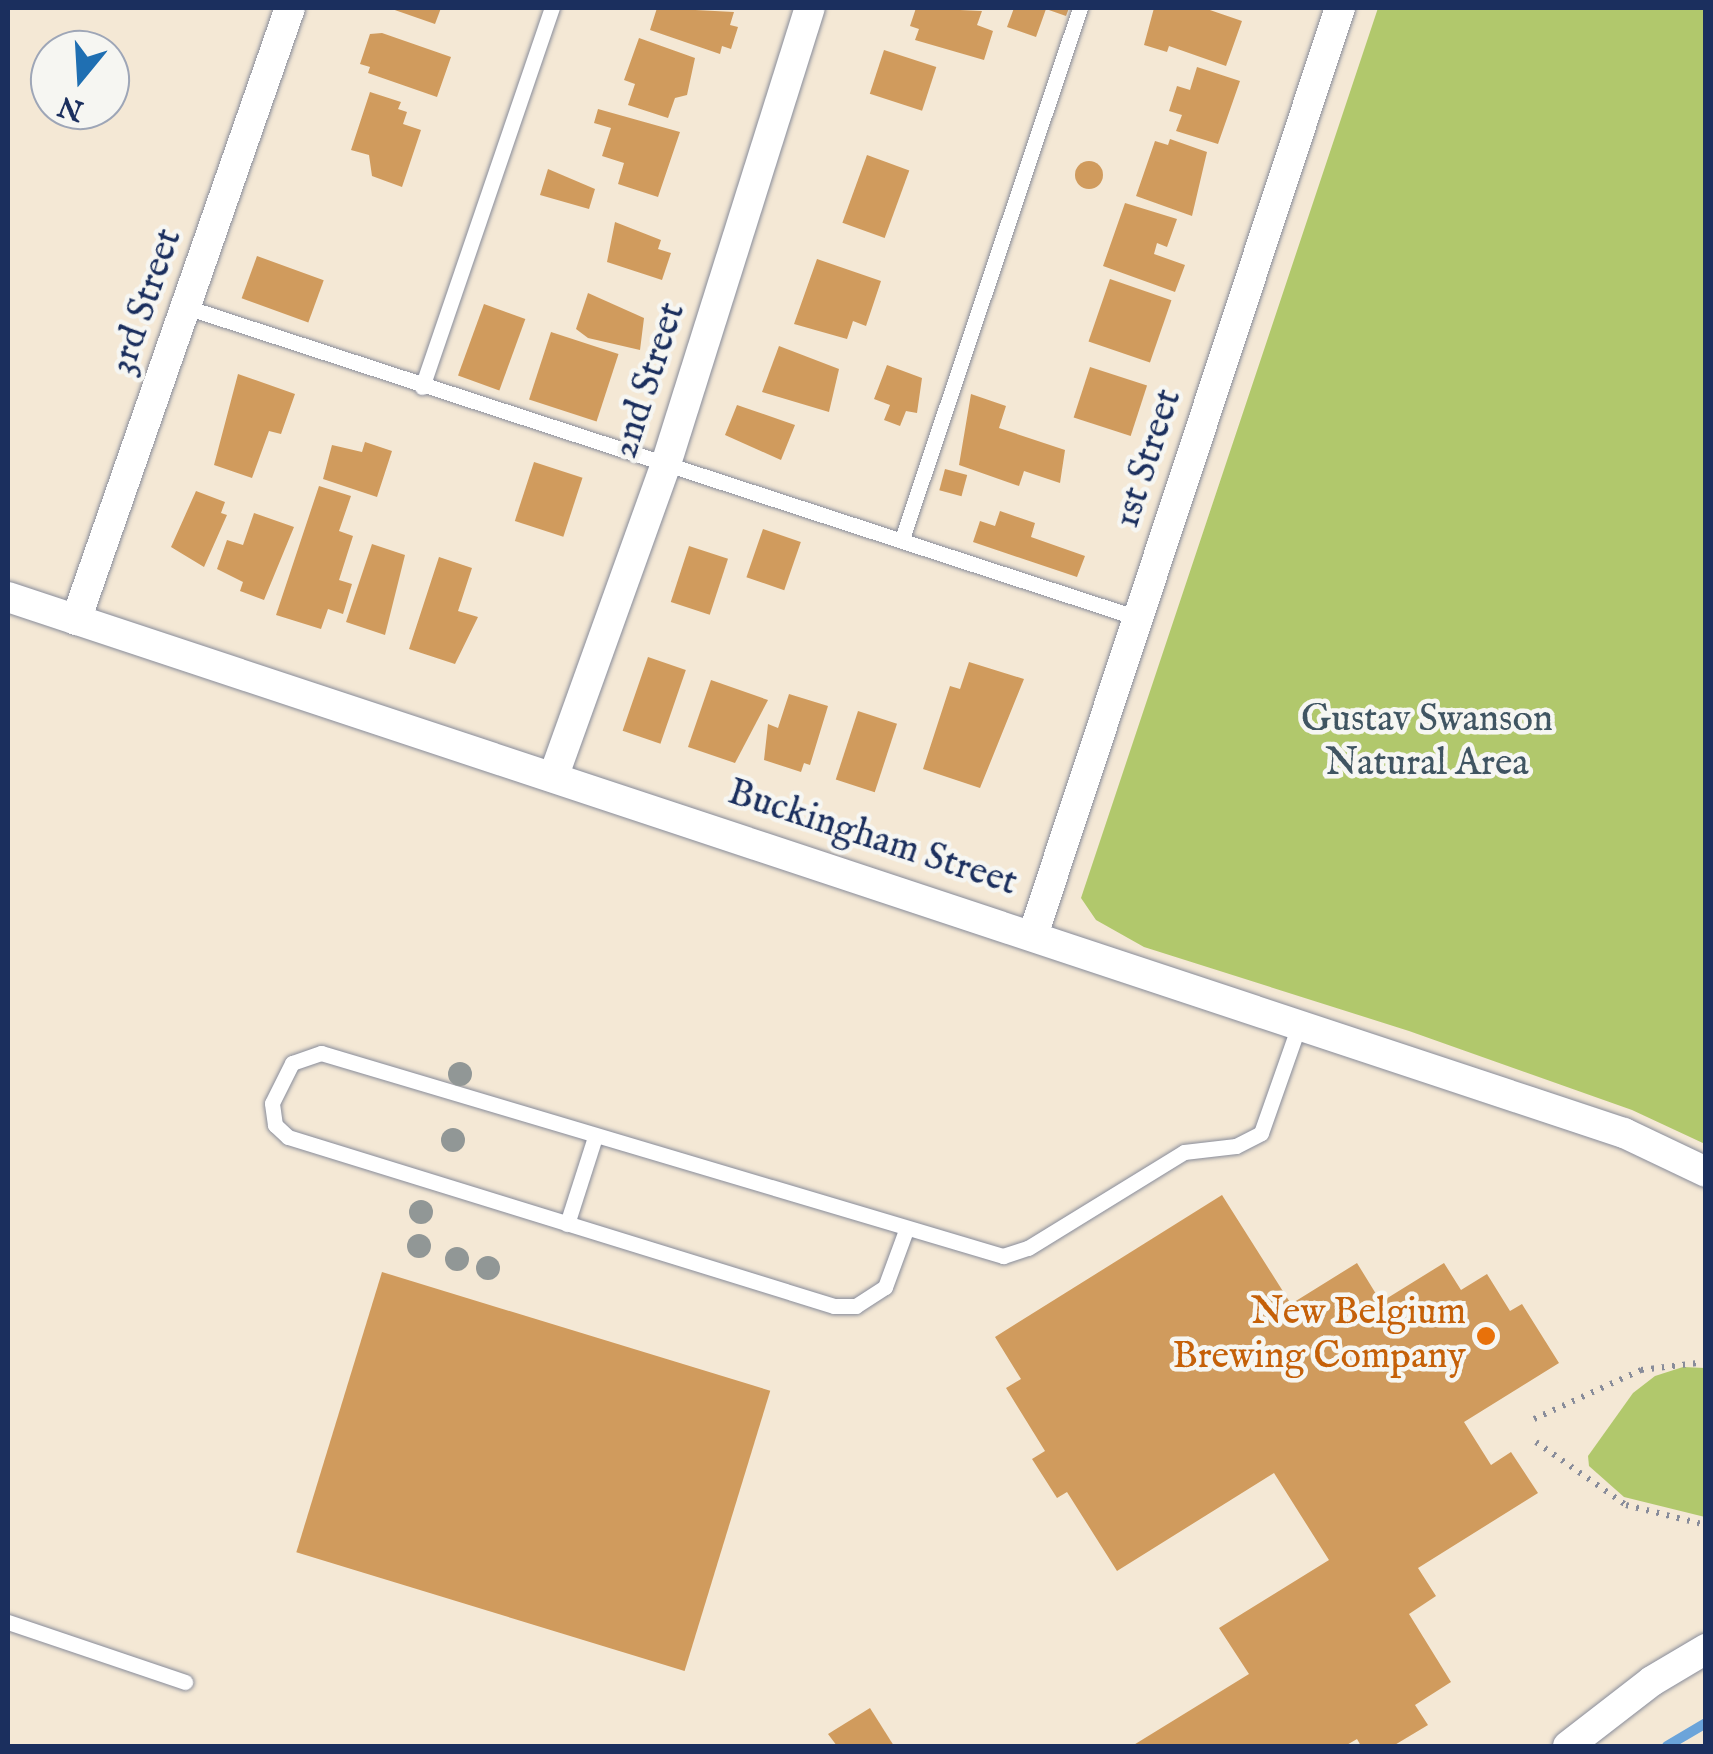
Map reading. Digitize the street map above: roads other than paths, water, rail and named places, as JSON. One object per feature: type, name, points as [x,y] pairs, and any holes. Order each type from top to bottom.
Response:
[{"type":"street","name":"3rd Street","points":[[76,620],[290,8]]},
{"type":"street","name":"2nd Street","points":[[554,775],[666,464],[810,8]]},
{"type":"street","name":"1st Street","points":[[1033,935],[1340,8]]},
{"type":"street","name":"Buckingham Street","points":[[8,598],[554,775],[1624,1133],[1706,1172]]},
{"type":"street","points":[[1568,1746],[1652,1680],[1706,1650]]},
{"type":"lane","points":[[422,387],[552,8]]},
{"type":"lane","points":[[902,540],[1080,8]]},
{"type":"lane","points":[[188,308],[1138,618]]},
{"type":"lane","points":[[906,1230],[886,1287],[846,1308],[288,1138],[271,1115],[275,1091],[292,1062],[321,1054],[1002,1256],[1028,1248],[1184,1152],[1236,1146],[1261,1133],[1300,1026]]},
{"type":"lane","points":[[568,1224],[595,1137]]},
{"type":"lane","points":[[8,1622],[185,1682]]},
{"type":"waterway","points":[[1667,1746],[1706,1723]]},
{"type":"place","name":"New Belgium Brewing Company","points":[[1486,1336]]},
{"type":"park label","name":"Gustav Swanson Natural Area","points":[[1427,743]]}]
